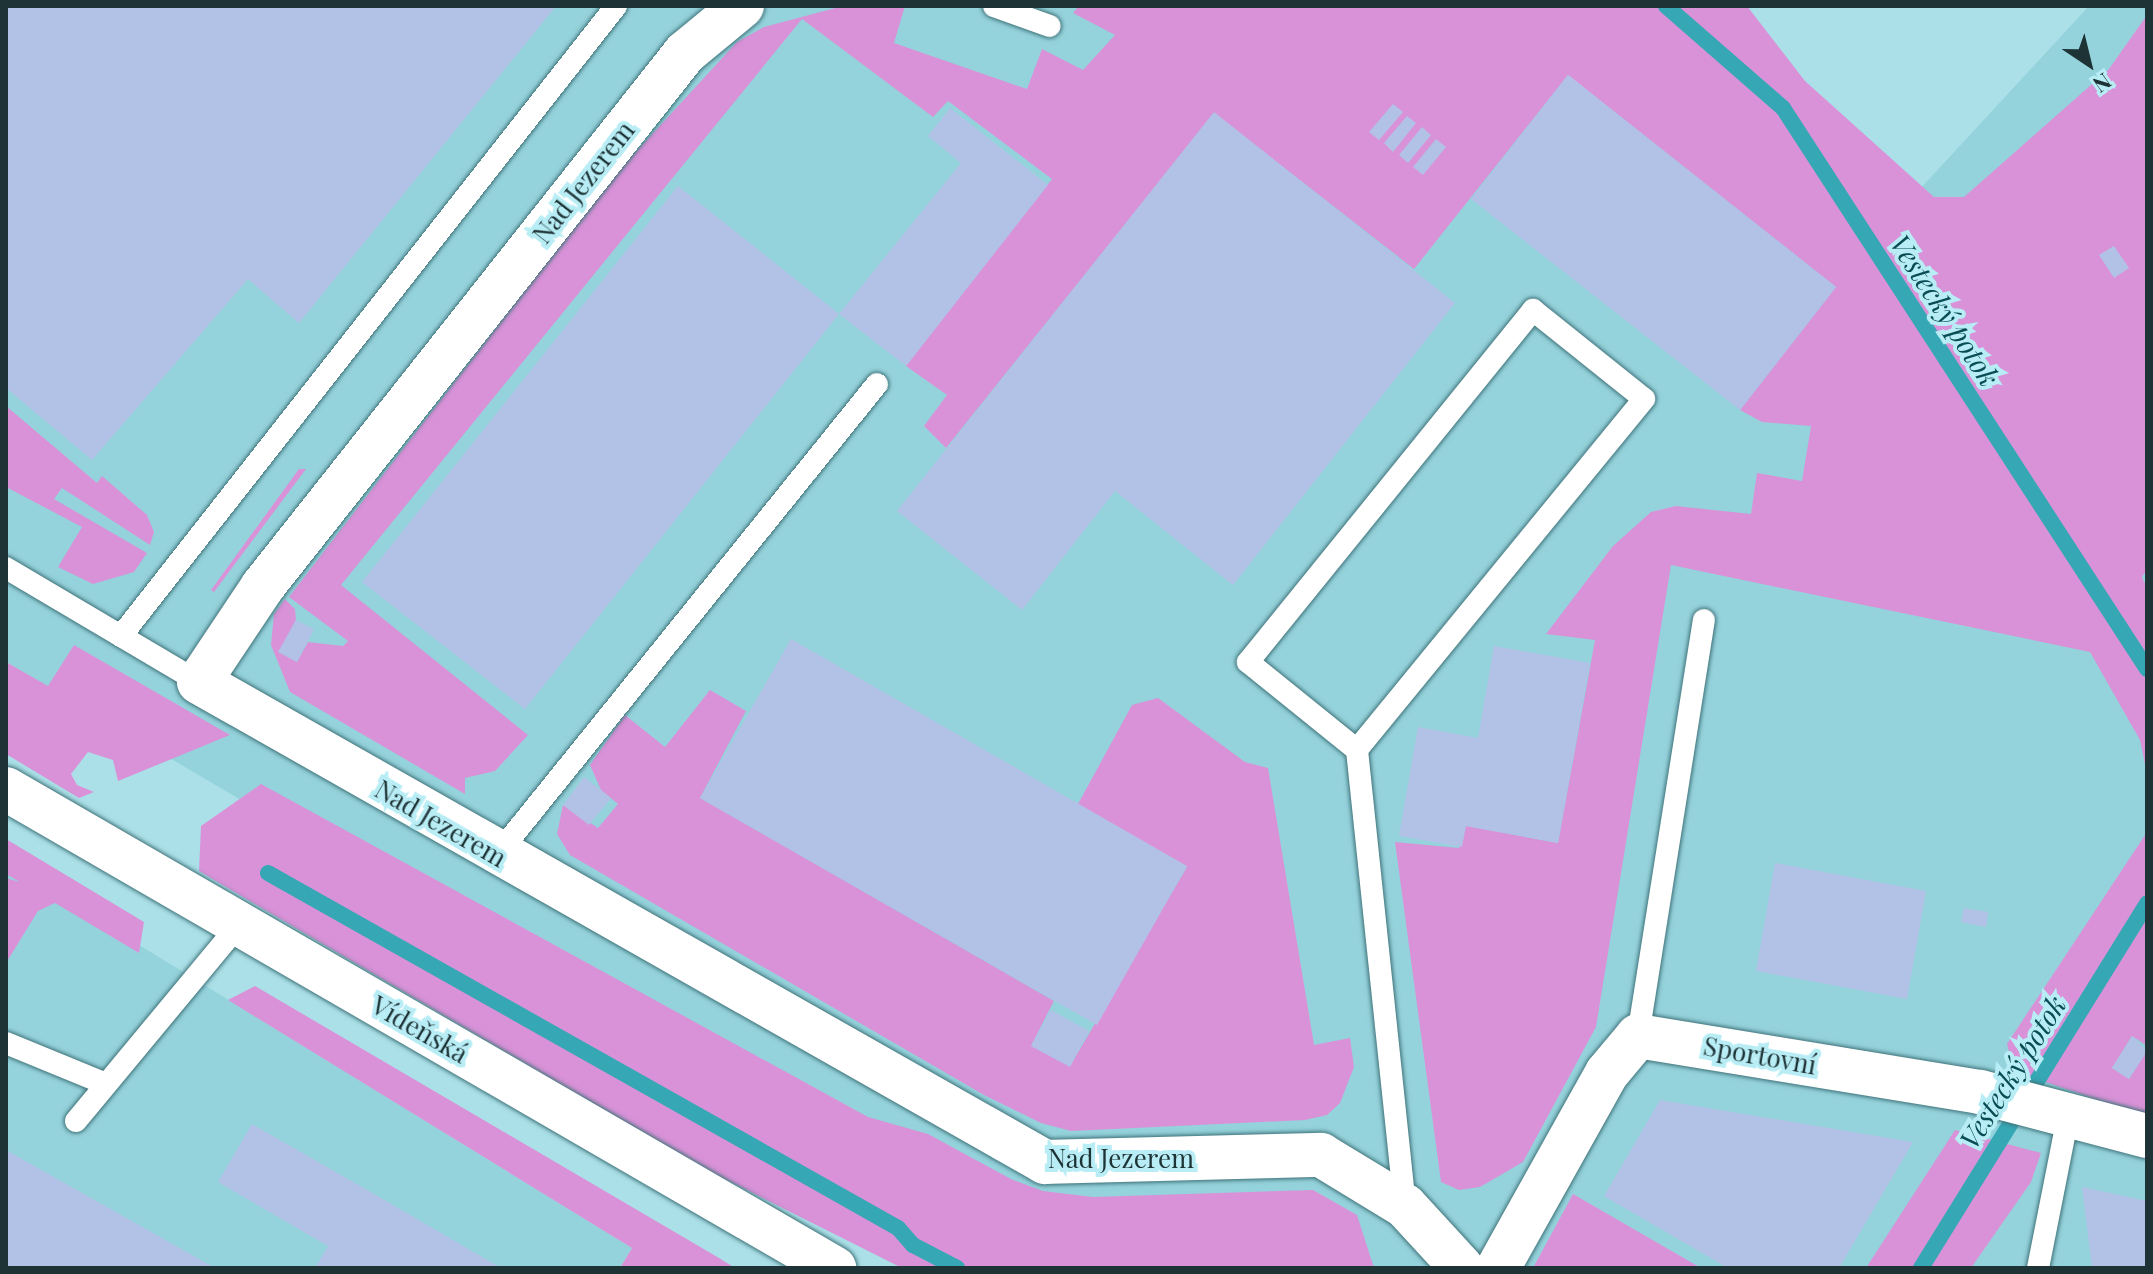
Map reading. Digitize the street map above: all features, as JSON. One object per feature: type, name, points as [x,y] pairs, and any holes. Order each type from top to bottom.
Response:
[{"type":"street","name":"Nad Jezerem","points":[[742,6],[685,53],[263,586],[199,682],[497,855],[1045,1162],[1321,1155],[1405,1206],[1462,1268]]},
{"type":"street","name":"Vídeňská","points":[[6,789],[834,1268]]},
{"type":"street","name":"Sportovní","points":[[1638,1036],[1980,1092],[2147,1136]]},
{"type":"street","points":[[1498,1268],[1607,1073],[1638,1036]]},
{"type":"lane","points":[[121,636],[616,6]]},
{"type":"lane","points":[[994,6],[1050,26]]},
{"type":"lane","points":[[1357,750],[1644,399],[1533,310],[1248,662],[1357,750],[1405,1206]]},
{"type":"lane","points":[[497,855],[877,384]]},
{"type":"lane","points":[[6,568],[199,682]]},
{"type":"lane","points":[[1638,1036],[1704,620]]},
{"type":"lane","points":[[76,1121],[239,925]]},
{"type":"lane","points":[[6,1043],[106,1084]]},
{"type":"lane","points":[[2038,1268],[2068,1116]]},
{"type":"shaded area","points":[[6,6],[1470,6],[1813,254],[1858,256],[2089,6],[2147,6],[2147,1268],[1038,1268],[6,662]]},
{"type":"shaded area","points":[[843,6],[905,6],[894,43],[1027,89],[1042,49],[1083,70],[1115,35],[1073,13],[1079,6],[1747,6],[1805,81],[1934,197],[1964,197],[2109,69],[2147,15],[2147,570],[2142,577],[2147,588],[2147,774],[2140,740],[2090,652],[1671,565],[1596,1027],[1523,1162],[1480,1187],[1459,1190],[1441,1182],[1395,842],[1459,848],[1466,826],[1558,843],[1595,640],[1546,634],[1613,546],[1651,512],[1676,506],[1751,514],[1757,473],[1802,481],[1811,426],[1762,422],[1740,410],[1836,287],[1568,75],[1414,269],[1214,113],[946,448],[924,426],[947,395],[906,366],[1052,179],[948,101],[933,117],[802,19],[341,585],[528,735],[495,771],[465,778],[465,794],[290,692],[271,645],[274,614],[285,599],[295,609],[296,620],[279,652],[297,662],[308,642],[343,646],[348,641],[289,597],[610,180],[737,42],[764,27]]},
{"type":"shaded area","points":[[6,406],[97,483],[102,476],[147,515],[154,532],[150,545],[62,488],[54,499],[147,553],[134,572],[93,584],[58,567],[82,527],[6,487]]},
{"type":"shaded area","points":[[299,469],[306,469],[214,592],[211,590]]},
{"type":"shaded area","points":[[74,645],[230,735],[118,781],[113,760],[88,752],[71,774],[77,785],[94,792],[79,798],[6,754],[6,662],[48,686]]},
{"type":"shaded area","points":[[710,690],[746,711],[700,798],[1054,1001],[1031,1046],[1070,1066],[1187,867],[1078,804],[1132,705],[1158,698],[1245,762],[1268,768],[1314,1045],[1350,1038],[1354,1067],[1340,1103],[1327,1115],[1305,1120],[1071,1131],[1041,1123],[984,1095],[570,855],[557,834],[563,805],[598,828],[618,804],[601,790],[590,765],[625,715],[665,747]]},
{"type":"shaded area","points":[[261,784],[868,1117],[928,1134],[1011,1179],[1043,1191],[1093,1197],[1313,1190],[1357,1215],[1374,1268],[902,1268],[699,1166],[199,871],[201,826]]},
{"type":"shaded area","points":[[2147,832],[2147,1046],[2132,1036],[2112,1068],[2129,1079],[2147,1051],[2147,1117],[2014,1071],[2007,1044]]},
{"type":"shaded area","points":[[6,839],[144,922],[139,953],[55,903],[38,911],[6,963],[6,878],[20,882],[6,874]]},
{"type":"shaded area","points":[[6,864],[632,1248],[620,1268],[6,1268]]},
{"type":"shaded area","points":[[255,986],[735,1268],[620,1268],[632,1248],[228,1000]]},
{"type":"shaded area","points":[[1955,1130],[2041,1153],[2031,1182],[1971,1268],[1866,1268]]},
{"type":"shaded area","points":[[1573,1194],[1701,1268],[1533,1268]]},
{"type":"building","points":[[6,6],[556,6],[299,323],[248,279],[92,460],[6,388]]},
{"type":"building","points":[[1568,75],[1836,287],[1740,410],[1471,199]]},
{"type":"building","points":[[1393,104],[1403,112],[1379,140],[1369,132]]},
{"type":"building","points":[[950,108],[1048,185],[906,366],[839,314],[961,163],[928,136]]},
{"type":"building","points":[[1214,112],[1455,303],[1233,585],[1115,491],[1022,610],[897,511]]},
{"type":"building","points":[[1407,116],[1416,123],[1393,152],[1384,143]]},
{"type":"building","points":[[1422,127],[1431,135],[1408,163],[1399,155]]},
{"type":"building","points":[[1436,139],[1446,147],[1423,175],[1413,167]]},
{"type":"building","points":[[678,186],[839,314],[525,709],[362,582]]},
{"type":"building","points":[[2114,246],[2129,268],[2114,278],[2099,255]]},
{"type":"building","points":[[296,620],[314,629],[297,662],[278,652]]},
{"type":"building","points":[[791,639],[1187,866],[1097,1025],[700,798]]},
{"type":"building","points":[[1494,646],[1590,663],[1558,843],[1466,826],[1462,847],[1399,836],[1418,727],[1478,738]]},
{"type":"building","points":[[584,777],[611,798],[589,825],[563,805]]},
{"type":"building","points":[[1775,863],[1926,891],[1907,999],[1756,971]]},
{"type":"building","points":[[1964,908],[1988,912],[1986,927],[1961,922]]},
{"type":"building","points":[[1051,1010],[1089,1031],[1070,1067],[1031,1046]]},
{"type":"building","points":[[2132,1036],[2147,1051],[2129,1079],[2112,1068]]},
{"type":"building","points":[[1660,1100],[1913,1142],[1839,1268],[1728,1268],[1604,1196]]},
{"type":"building","points":[[252,1124],[501,1268],[315,1268],[328,1246],[218,1182]]},
{"type":"building","points":[[6,1150],[215,1268],[6,1268]]},
{"type":"building","points":[[2082,1187],[2147,1201],[2147,1268],[2092,1268]]},
{"type":"waterway","name":"Vestecký potok","points":[[1666,6],[1783,108],[2147,669]]},
{"type":"waterway","points":[[268,873],[898,1228],[913,1245],[957,1268]]},
{"type":"waterway","name":"Vestecký potok","points":[[1921,1268],[2147,903]]}]
